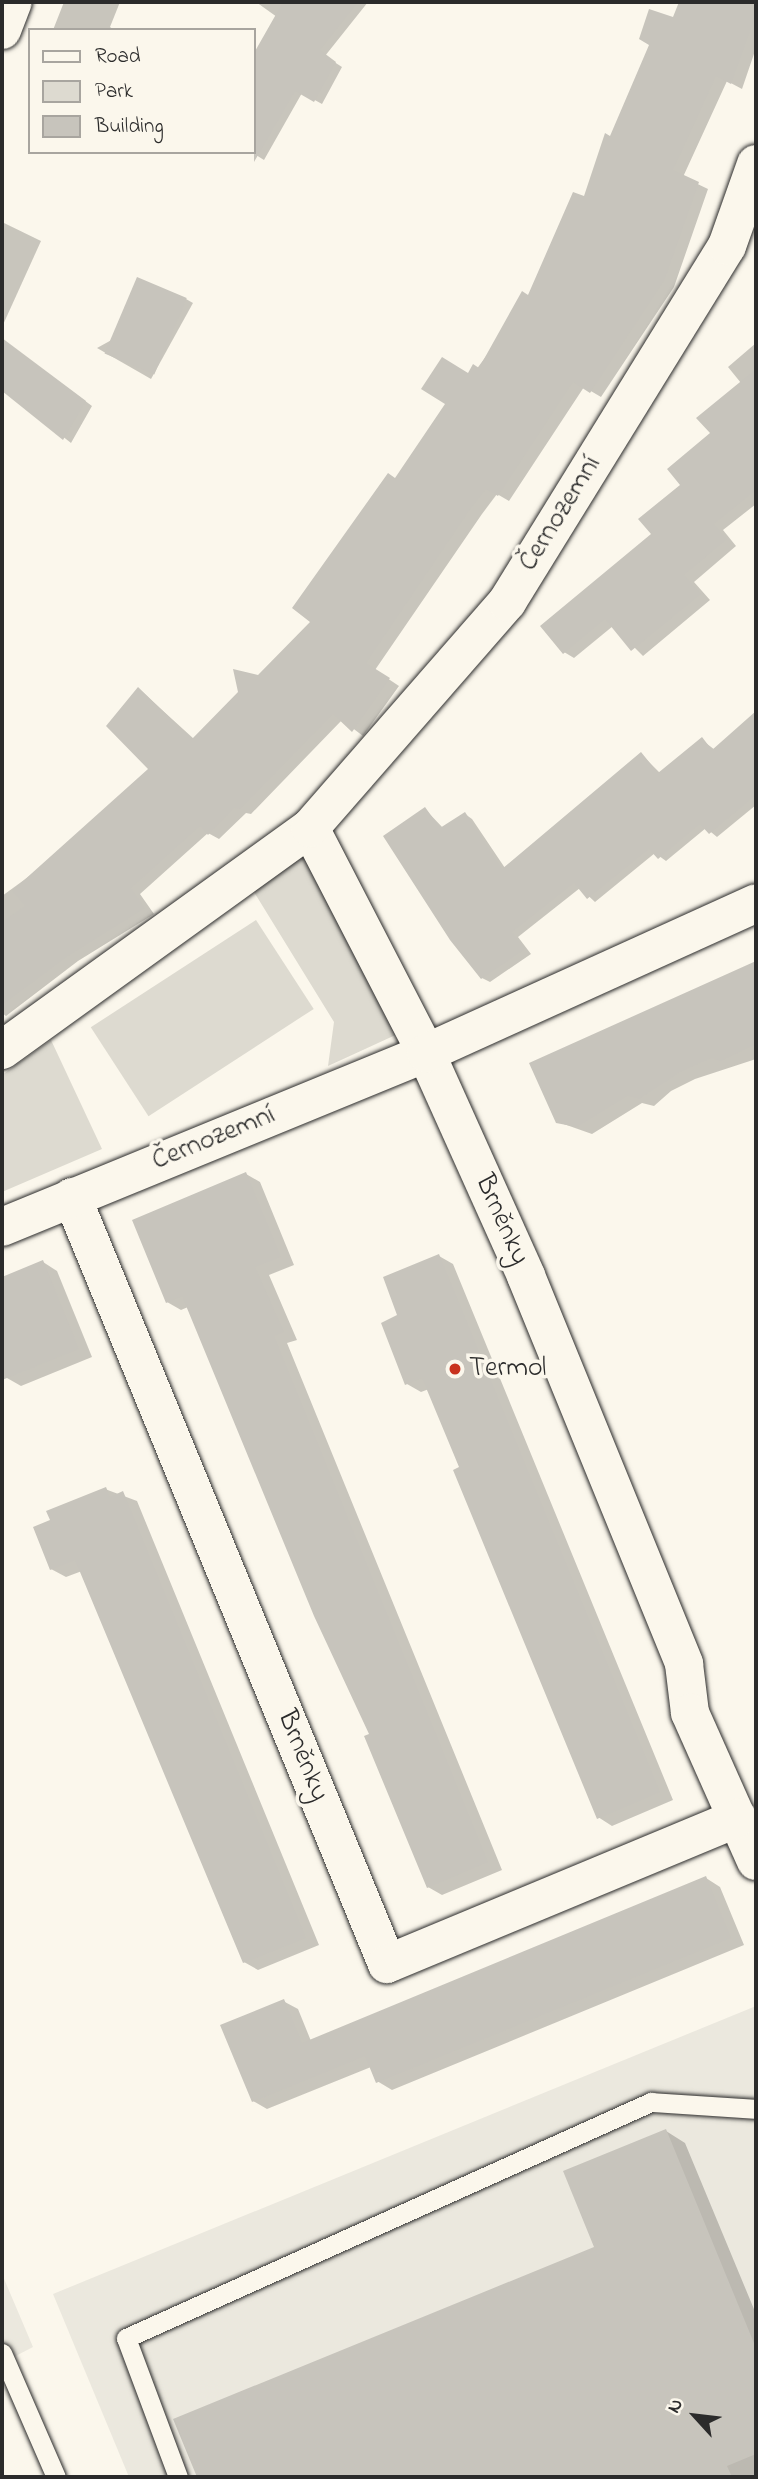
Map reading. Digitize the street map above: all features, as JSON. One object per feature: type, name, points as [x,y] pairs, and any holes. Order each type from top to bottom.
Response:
[{"type":"street","points":[[2,30],[13,2]]},
{"type":"street","name":"Černozemní","points":[[2,1050],[310,828],[507,602],[727,246],[756,164]]},
{"type":"street","points":[[310,828],[426,1053]]},
{"type":"street","name":"Černozemní","points":[[2,1227],[426,1053],[756,903]]},
{"type":"street","name":"Brněnky","points":[[426,1053],[618,1500],[684,1664],[690,1713],[756,1861]]},
{"type":"street","name":"Brněnky","points":[[72,1197],[387,1964],[738,1818]]},
{"type":"lane","points":[[178,2477],[126,2338],[651,2102],[756,2109]]},
{"type":"lane","points":[[2,2353],[56,2477]]},
{"type":"shaded area","points":[[756,2006],[756,2477],[129,2477],[53,2294]]},
{"type":"shaded area","points":[[2,2274],[33,2347],[2,2363]]},
{"type":"green space","points":[[302,856],[413,1027],[328,1066],[334,1022],[251,887]]},
{"type":"green space","points":[[256,920],[314,1009],[149,1116],[91,1027]]},
{"type":"green space","points":[[51,1040],[102,1149],[2,1192],[2,1075]]},
{"type":"building","points":[[283,2],[358,2],[320,50],[336,62],[314,102],[295,91],[254,162],[256,154],[256,49]]},
{"type":"building","points":[[679,2],[756,2],[756,14],[731,84],[716,76],[673,170],[699,182],[664,281],[590,393],[573,382],[498,496],[486,489],[471,508],[366,663],[390,678],[352,732],[333,714],[240,809],[234,808],[208,835],[200,826],[131,888],[145,908],[68,956],[2,1005],[2,922],[25,906],[12,891],[148,769],[106,726],[138,687],[192,739],[238,692],[233,669],[258,675],[310,622],[292,608],[388,473],[395,478],[445,404],[421,389],[442,357],[468,373],[473,364],[479,368],[522,291],[528,295],[573,192],[584,196],[605,133],[610,136],[649,45],[639,39],[649,9],[673,17]]},
{"type":"building","points":[[137,277],[187,298],[154,375],[105,353]]},
{"type":"building","points":[[2,338],[86,401],[63,440],[2,391]]},
{"type":"building","points":[[756,369],[756,490],[714,524],[727,539],[684,575],[701,594],[631,651],[605,619],[563,654],[540,626],[651,534],[638,519],[680,485],[667,469],[710,433],[696,418]]},
{"type":"building","points":[[756,711],[756,795],[709,834],[700,824],[658,859],[649,849],[587,899],[574,883],[512,932],[525,949],[481,979],[450,940],[383,836],[425,807],[440,828],[465,812],[502,869],[641,752],[658,773],[702,737],[712,750]]},
{"type":"building","points":[[756,961],[756,1044],[721,1061],[711,1058],[680,1072],[639,1099],[627,1096],[577,1127],[556,1123],[529,1063]]},
{"type":"building","points":[[246,1172],[281,1257],[255,1267],[284,1332],[274,1336],[488,1862],[427,1888],[364,1736],[369,1734],[314,1616],[182,1296],[166,1303],[132,1220]]},
{"type":"building","points":[[439,1254],[660,1792],[597,1819],[453,1470],[459,1467],[422,1378],[405,1385],[381,1323],[397,1315],[383,1277]]},
{"type":"building","points":[[43,1260],[79,1349],[2,1380],[2,1277]]},
{"type":"building","points":[[106,1487],[110,1497],[123,1491],[306,1938],[243,1963],[75,1560],[50,1570],[33,1527],[50,1520],[46,1511]]},
{"type":"building","points":[[706,1876],[731,1938],[376,2083],[365,2056],[252,2102],[220,2025],[284,1999],[302,2043]]},
{"type":"building","points":[[666,2129],[756,2348],[756,2454],[727,2466],[732,2477],[197,2477],[173,2419],[594,2247],[563,2171]]},
{"type":"place","name":"Termol","points":[[455,1369]]}]
